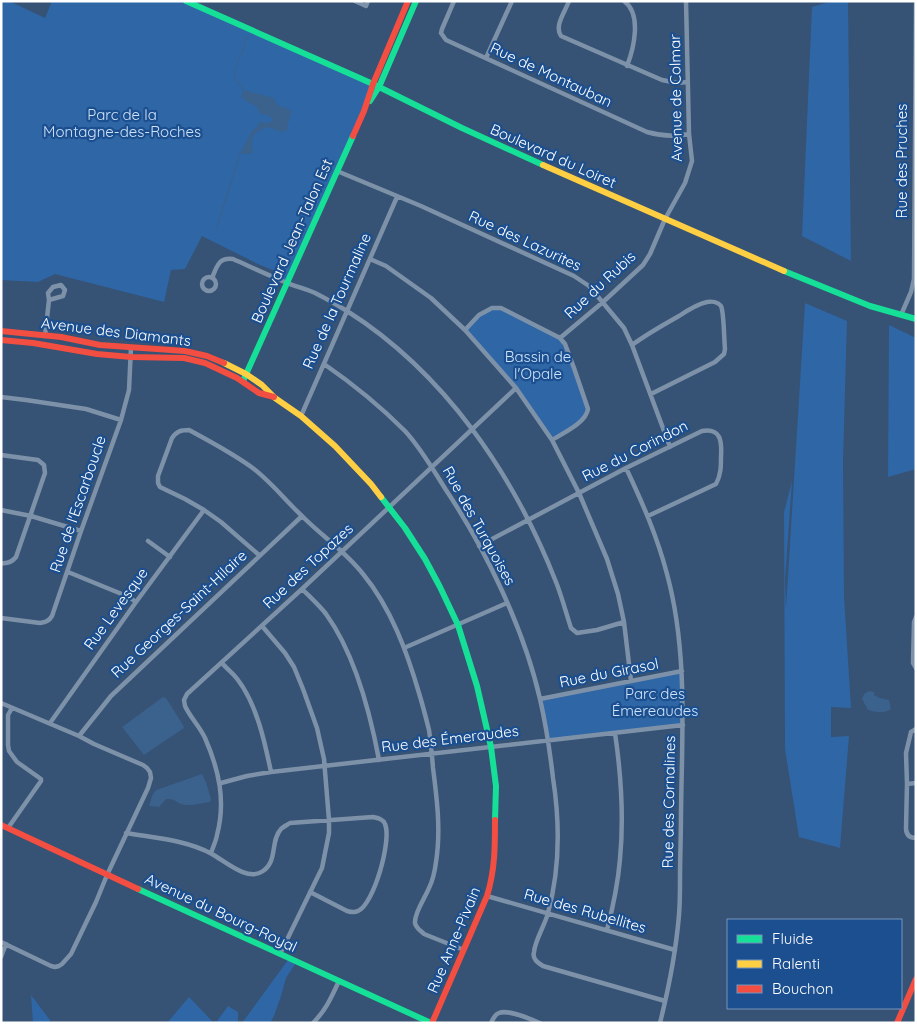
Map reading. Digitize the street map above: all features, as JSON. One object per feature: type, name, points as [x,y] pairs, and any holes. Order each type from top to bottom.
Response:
[{"type":"street","name":"Boulevard du Loiret","points":[[186,1],[665,219],[817,285],[870,306],[916,319]]},
{"type":"street","points":[[355,1],[367,4]]},
{"type":"street","name":"Boulevard Jean-Talon Est","points":[[376,86],[408,1]]},
{"type":"street","name":"Boulevard Jean-Talon Est","points":[[242,381],[416,1]]},
{"type":"street","name":"Rue de Montauban","points":[[454,1],[442,28],[442,37],[446,40],[646,132],[671,136],[689,134]]},
{"type":"street","points":[[486,58],[512,1]]},
{"type":"street","points":[[569,1],[558,26],[561,36],[662,80],[678,83],[687,82]]},
{"type":"street","points":[[624,1],[633,13],[635,26],[632,52],[627,66]]},
{"type":"street","name":"Avenue de Colmar","points":[[665,219],[685,183],[692,161],[687,82],[686,1]]},
{"type":"street","name":"Rue des Pruches","points":[[901,315],[911,292],[915,262],[916,4]]},
{"type":"street","name":"Rue des Lazurites","points":[[337,171],[574,276],[590,286],[624,328],[632,344],[670,447]]},
{"type":"street","name":"Rue de la Tourmaline","points":[[301,416],[397,197]]},
{"type":"street","name":"Rue du Rubis","points":[[560,338],[643,266],[665,219]]},
{"type":"street","points":[[212,278],[219,263],[227,258],[234,259],[287,283],[317,294],[380,334],[430,378],[472,429],[499,468],[528,520],[557,583],[571,628],[577,633],[597,630],[624,622]]},
{"type":"street","points":[[370,259],[386,266],[431,298],[466,330],[516,388],[552,440],[579,493],[607,559],[618,594],[624,622],[631,681]]},
{"type":"street","points":[[45,336],[49,300]]},
{"type":"street","points":[[632,344],[697,305],[708,302],[718,303],[724,314],[724,354],[715,362],[651,394]]},
{"type":"street","points":[[466,330],[479,316],[492,308],[501,308],[560,338],[565,344],[588,409],[587,414],[581,421],[552,440]]},
{"type":"street","name":"Avenue des Diamants","points":[[1,331],[100,345],[185,350],[226,364],[246,374],[301,416],[355,466],[390,506],[425,559],[458,625],[477,686],[491,747]]},
{"type":"street","name":"Avenue des Diamants","points":[[1,340],[33,343],[97,354],[184,358],[205,363],[242,381],[259,392],[275,398]]},
{"type":"street","name":"Rue de l'Escarboucle","points":[[1,618],[40,623],[50,620],[121,420],[129,390],[131,347]]},
{"type":"street","name":"Rue des Turquoises","points":[[324,364],[380,407],[406,433],[431,466],[455,503],[494,574],[526,651],[540,699],[548,740],[558,825],[558,857],[554,886],[548,914],[534,951],[536,960],[539,964],[665,1001]]},
{"type":"street","name":"Rue des Topazes","points":[[220,783],[205,738],[185,706],[184,700],[187,694],[342,552],[431,466],[516,388]]},
{"type":"street","points":[[1,398],[86,409],[121,420]]},
{"type":"street","points":[[259,555],[204,510],[160,487],[158,476],[172,438],[176,433],[182,430],[189,430],[239,459],[254,470],[342,552],[375,590],[404,648],[424,710],[437,797],[438,840],[436,863],[430,886],[421,904],[415,923],[424,934],[464,950]]},
{"type":"street","name":"Rue du Corindon","points":[[479,546],[626,468],[702,431],[709,430],[714,432],[722,441],[720,473],[716,484],[648,516]]},
{"type":"street","points":[[1,455],[38,460],[44,465],[46,472],[16,557],[9,563],[1,563]]},
{"type":"street","name":"Rue des Cornalines","points":[[626,468],[658,541],[668,576],[682,671],[683,725],[679,913],[675,950],[660,1023]]},
{"type":"street","points":[[1,510],[31,516],[81,531]]},
{"type":"street","name":"Rue Levesque","points":[[50,723],[204,510]]},
{"type":"street","name":"Rue Georges-Saint-Hilaire","points":[[79,736],[111,696],[302,516]]},
{"type":"street","points":[[148,541],[170,557]]},
{"type":"street","points":[[68,572],[129,597],[136,602]]},
{"type":"street","points":[[302,589],[325,614],[344,647],[367,708],[379,760]]},
{"type":"street","points":[[404,648],[507,603]]},
{"type":"street","points":[[916,617],[914,622],[913,663],[916,668]]},
{"type":"street","points":[[262,626],[285,653],[304,689],[317,728],[324,759],[329,820],[329,833],[322,868],[280,954]]},
{"type":"street","points":[[222,663],[238,680],[255,711],[270,772]]},
{"type":"street","name":"Rue du Girasol","points":[[540,699],[682,671]]},
{"type":"street","points":[[1,703],[143,765],[150,772],[151,778],[74,949],[62,964],[55,967],[51,966],[4,943],[1,956]]},
{"type":"street","points":[[4,826],[41,781],[41,779],[17,762],[9,752],[8,715],[12,708]]},
{"type":"street","name":"Rue des Émeraudes","points":[[220,783],[270,772],[683,725]]},
{"type":"street","points":[[916,729],[912,732],[906,753],[906,831],[909,836],[916,838]]},
{"type":"street","points":[[608,930],[617,889],[622,815],[619,758],[615,733]]},
{"type":"street","name":"Rue Anne-Pivain","points":[[432,1023],[487,896],[492,880],[495,854],[496,786],[491,747]]},
{"type":"street","points":[[211,853],[217,836],[221,810],[220,783]]},
{"type":"street","points":[[907,784],[916,783]]},
{"type":"street","points":[[126,833],[188,844],[211,853],[246,874],[255,875],[262,872],[271,863],[277,836],[280,830],[290,823],[373,817],[383,820],[387,829],[381,872],[367,903],[358,912],[347,911],[310,892]]},
{"type":"street","name":"Avenue du Bourg-Royal","points":[[4,826],[432,1023]]},
{"type":"street","name":"Rue des Rubellites","points":[[487,896],[675,950]]},
{"type":"street","points":[[896,1023],[916,979]]},
{"type":"street","points":[[313,1023],[328,1005],[339,981]]},
{"type":"street","points":[[491,1023],[495,1015],[500,1012],[509,1012],[540,1023]]},
{"type":"green space","name":"Parc de la Montagne-des-Roches","points":[[1,1],[9,1],[45,18],[52,1],[186,1],[373,84],[287,283],[275,271],[202,236],[185,269],[171,270],[164,302],[55,274],[38,282],[1,280]]},
{"type":"green space","points":[[832,1],[848,1],[851,261],[802,236],[812,7]]},
{"type":"green space","points":[[805,303],[847,321],[843,461],[844,596],[851,708],[831,707],[831,737],[849,736],[840,848],[799,837],[785,749],[784,512],[792,481],[785,580],[786,608]]},
{"type":"green space","name":"Bassin de l'Opale","points":[[492,308],[501,308],[560,338],[587,404],[585,417],[552,440],[516,388],[466,330],[479,315]]},
{"type":"green space","points":[[889,325],[916,338],[916,469],[888,477]]},
{"type":"green space","name":"Parc des Émereaudes","points":[[682,671],[683,725],[548,740],[540,699]]},
{"type":"green space","points":[[288,960],[295,964],[286,978],[270,1023],[242,1023]]},
{"type":"green space","points":[[31,995],[50,1020],[50,1023],[33,1023]]},
{"type":"green space","points":[[189,997],[213,1022],[217,1021],[228,1006],[238,1012],[238,1023],[167,1023]]},
{"type":"shaded area","points":[[243,90],[274,98],[279,106],[291,111],[287,130],[282,132],[267,127],[262,129],[253,137],[253,153],[240,154],[259,122],[267,123],[272,121],[272,118],[261,114],[256,107],[243,99],[241,96]]},
{"type":"shaded area","points":[[869,691],[874,692],[874,695],[880,698],[889,700],[891,709],[882,712],[868,710],[862,699],[864,694]]},
{"type":"shaded area","points":[[163,697],[166,698],[184,728],[144,755],[122,727]]},
{"type":"shaded area","points":[[202,774],[211,799],[210,802],[188,805],[166,799],[159,807],[149,806],[156,790]]},
{"type":"waterway","points":[[243,90],[235,77],[234,71],[244,48],[246,37]]},
{"type":"waterway","points":[[216,230],[240,154]]},
{"type":"traffic: fast","points":[[186,1],[373,84],[543,165]]},
{"type":"traffic: fast","points":[[370,101],[379,87],[416,1]]},
{"type":"traffic: fast","points":[[243,381],[353,136]]},
{"type":"traffic: fast","points":[[784,271],[870,306],[916,319]]},
{"type":"traffic: fast","points":[[381,497],[405,528],[425,559],[458,625],[477,686],[491,747],[496,786],[495,820]]},
{"type":"traffic: fast","points":[[138,889],[431,1023]]},
{"type":"traffic: slow","points":[[543,165],[784,271]]},
{"type":"traffic: slow","points":[[224,363],[246,374],[262,385],[275,398],[301,416],[335,446],[381,497]]},
{"type":"traffic: jam","points":[[353,136],[408,1]]},
{"type":"traffic: jam","points":[[1,331],[61,337],[100,345],[185,351],[207,356],[224,363]]},
{"type":"traffic: jam","points":[[1,340],[33,343],[97,354],[184,358],[205,363],[237,378],[259,393],[274,397]]},
{"type":"traffic: jam","points":[[432,1023],[487,896],[493,868],[495,820]]},
{"type":"traffic: jam","points":[[1,825],[138,889]]},
{"type":"traffic: jam","points":[[897,1023],[916,979]]}]
